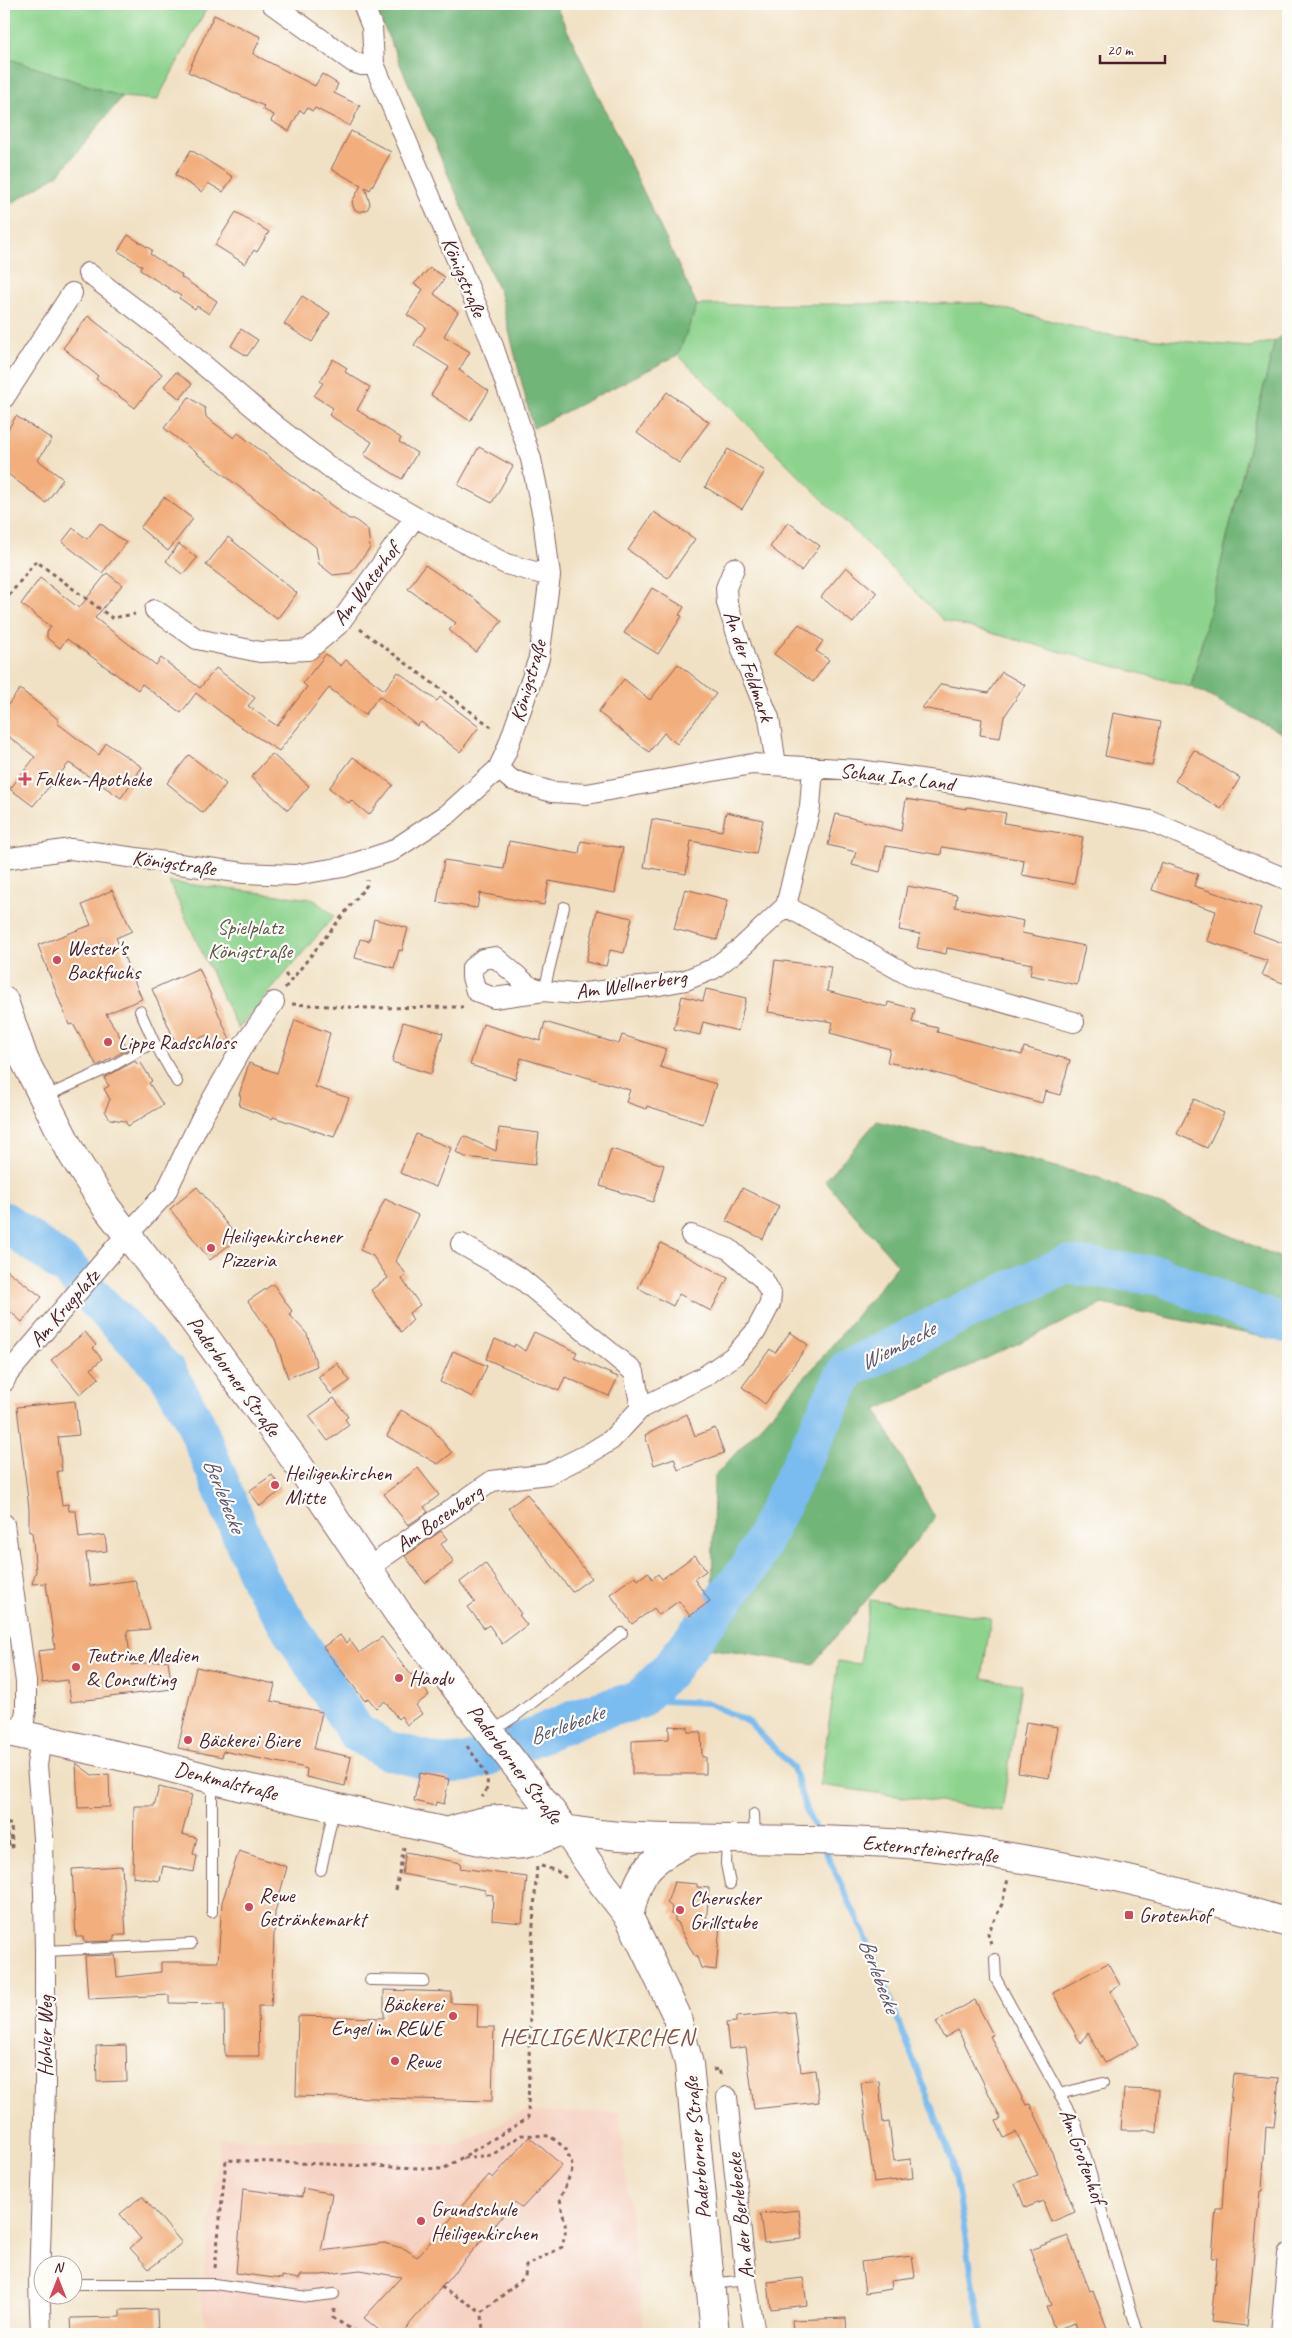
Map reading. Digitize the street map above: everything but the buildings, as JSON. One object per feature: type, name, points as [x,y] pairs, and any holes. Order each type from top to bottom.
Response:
[{"type":"main road","name":"Paderborner Straße","points":[[4,1002],[24,1059],[72,1154],[127,1236],[190,1316],[300,1467],[398,1613],[565,1829],[603,1884],[629,1917],[676,2014],[689,2064],[715,2334]]},
{"type":"main road","name":"Denkmalstraße","points":[[22,1735],[334,1808],[447,1832],[478,1841],[513,1844],[531,1842],[565,1829]]},
{"type":"main road","name":"Externsteinestraße","points":[[565,1829],[635,1837],[727,1839],[754,1827],[799,1841],[928,1846],[1056,1865],[1186,1894],[1288,1923]]},
{"type":"main road","points":[[629,1917],[635,1888],[645,1871],[658,1857],[695,1838]]},
{"type":"street","points":[[272,4],[353,62],[362,65],[374,64]]},
{"type":"street","name":"Königstraße","points":[[4,859],[71,849],[244,873],[295,875],[343,867],[392,851],[448,814],[498,769],[510,741],[539,658],[550,576],[543,518],[531,459],[491,340],[374,64],[372,27],[363,4]]},
{"type":"street","points":[[88,273],[332,469],[415,517],[506,564],[550,576]]},
{"type":"street","points":[[4,398],[72,292]]},
{"type":"street","name":"Am Waterhof","points":[[155,610],[197,639],[260,652],[308,650],[344,617],[415,517]]},
{"type":"street","name":"An der Feldmark","points":[[734,568],[726,588],[727,603],[746,662],[769,718],[776,765]]},
{"type":"street","name":"Schau Ins Land","points":[[498,769],[512,780],[552,792],[587,794],[752,764],[859,770],[968,786],[1150,821],[1288,880]]},
{"type":"street","points":[[813,767],[810,807],[786,906],[910,976],[1074,1022]]},
{"type":"street","name":"Am Wellnerberg","points":[[482,995],[494,998],[544,991],[574,994],[659,985],[686,980],[713,969],[741,948],[786,906]]},
{"type":"street","points":[[482,995],[476,991],[473,985],[472,968],[483,959],[495,957],[528,986],[544,991]]},
{"type":"street","points":[[127,1236],[165,1194],[201,1119],[241,1049],[274,1002]]},
{"type":"street","name":"Am Bosenberg","points":[[368,1568],[492,1481],[548,1474],[590,1453],[611,1440],[641,1408],[706,1376],[734,1356],[756,1331],[770,1304],[771,1294],[763,1279],[729,1249],[691,1235]]},
{"type":"street","name":"Am Krugplatz","points":[[4,1382],[7,1374],[65,1305],[127,1236]]},
{"type":"street","points":[[461,1244],[519,1277],[634,1372],[641,1408]]},
{"type":"street","points":[[4,1524],[26,1682],[26,1711],[22,1735]]},
{"type":"street","name":"Hohler Weg","points":[[22,1735],[37,1765],[43,1838],[45,2087],[42,2256]]},
{"type":"street","name":"An der Berlebecke","points":[[727,2097],[746,2280],[755,2334]]},
{"type":"street","points":[[1281,2334],[1288,2254]]},
{"type":"street","name":"Hohler Weg","points":[[41,2306],[41,2334]]},
{"type":"lane","points":[[544,991],[564,907]]},
{"type":"lane","points":[[140,1011],[154,1042],[176,1082]]},
{"type":"lane","points":[[43,1097],[109,1068],[154,1042]]},
{"type":"lane","points":[[491,1732],[514,1717],[622,1633]]},
{"type":"lane","points":[[212,1912],[212,1790],[216,1779]]},
{"type":"lane","points":[[321,1870],[334,1808]]},
{"type":"lane","points":[[727,1839],[726,1864],[730,1884]]},
{"type":"lane","points":[[45,1951],[191,1944]]},
{"type":"lane","name":"Am Grotenhof","points":[[995,1959],[996,1979],[1076,2124],[1137,2330],[1140,2334]]},
{"type":"lane","points":[[370,1980],[424,1981]]},
{"type":"lane","points":[[1059,2094],[1103,2083]]},
{"type":"lane","points":[[710,2284],[746,2280]]},
{"type":"lane","points":[[82,2284],[214,2284],[308,2297],[334,2294]]},
{"type":"path","points":[[4,602],[36,561],[112,618],[155,610]]},
{"type":"path","points":[[344,617],[510,741]]},
{"type":"path","points":[[274,1002],[367,885],[369,858]]},
{"type":"path","points":[[285,974],[291,981]]},
{"type":"path","points":[[274,1002],[333,1007],[454,1008],[467,1006],[482,995]]},
{"type":"path","points":[[463,1740],[487,1776],[486,1792],[480,1799]]},
{"type":"path","points":[[4,1802],[5,1824],[11,1824],[14,1840],[12,1847],[9,1848],[8,1835],[5,1835]]},
{"type":"path","points":[[396,1890],[404,1844]]},
{"type":"path","points":[[995,1959],[988,1933],[1002,1904],[1012,1858]]},
{"type":"path","points":[[214,2284],[226,2160],[443,2169],[528,2118],[531,1955],[537,1864],[556,1871],[573,1883]]},
{"type":"path","points":[[462,2158],[492,2155],[521,2135],[550,2136],[566,2149],[573,2168],[560,2200],[566,2229],[562,2247],[526,2266],[525,2276],[482,2312]]},
{"type":"path","points":[[442,2287],[482,2312]]},
{"type":"path","points":[[334,2294],[333,2318],[359,2334]]},
{"type":"path","points":[[482,2312],[483,2334]]},
{"type":"shaded area","name":"Grundschule Heiligenkirchen","points":[[522,2112],[619,2112],[644,2334],[206,2334],[201,2297],[220,2138],[459,2144]]},
{"type":"green space","points":[[4,4],[209,4],[157,100],[122,97],[4,57]]},
{"type":"green space","points":[[374,4],[555,4],[697,305],[678,355],[533,428],[500,294]]},
{"type":"green space","points":[[4,57],[122,97],[59,174],[4,208]]},
{"type":"green space","points":[[983,303],[1101,334],[1249,347],[1275,341],[1191,687],[943,620],[678,355],[697,305]]},
{"type":"green space","points":[[1288,332],[1288,736],[1191,687],[1275,341]]},
{"type":"green space","name":"Spielplatz Königstraße","points":[[169,882],[313,899],[334,916],[238,1029]]},
{"type":"green space","points":[[877,1121],[1099,1178],[1288,1261],[1288,1342],[1102,1304],[876,1410],[935,1518],[813,1664],[674,1643],[712,1604],[714,1477],[815,1366],[898,1265],[825,1181]]},
{"type":"green space","points":[[870,1600],[991,1618],[982,1678],[1021,1684],[1002,1811],[820,1785],[838,1661],[860,1664]]},
{"type":"waterway","name":"Berlebecke","points":[[4,1221],[68,1268],[97,1301],[167,1372],[195,1422],[260,1580],[356,1732],[386,1750],[442,1764],[465,1763],[486,1757],[590,1713],[639,1700],[668,1671],[751,1565],[847,1370],[948,1319],[1066,1265],[1161,1276],[1251,1313],[1288,1324]]},
{"type":"waterway","name":"Berlebecke","points":[[639,1700],[708,1703],[750,1723],[793,1768],[806,1810],[817,1833]]},
{"type":"waterway","name":"Berlebecke","points":[[824,1848],[864,1933],[953,2162],[982,2334]]},
{"type":"place","name":"Falken-Apotheke","points":[[25,779]]},
{"type":"place","name":"Wester's Backfuchs","points":[[57,960]]},
{"type":"place","name":"Lippe Radschloss","points":[[108,1042]]},
{"type":"place","name":"Heiligenkirchener Pizzeria","points":[[211,1248]]},
{"type":"place","name":"Heiligenkirchen Mitte","points":[[275,1485]]},
{"type":"place","name":"Teutrine Medien & Consulting","points":[[76,1667]]},
{"type":"place","name":"Haodu","points":[[399,1678]]},
{"type":"place","name":"Bäckerei Biere","points":[[188,1740]]},
{"type":"place","name":"Rewe Getränkemarkt","points":[[249,1907]]},
{"type":"place","name":"Cherusker Grillstube","points":[[680,1910]]},
{"type":"place","name":"Grotenhof","points":[[1129,1915]]},
{"type":"place","name":"Bäckerei Engel im REWE","points":[[453,2016]]},
{"type":"place","name":"Rewe","points":[[395,2061]]},
{"type":"place","name":"Grundschule Heiligenkirchen","points":[[421,2221]]},
{"type":"district","name":"HEILIGENKIRCHEN","points":[[597,2037]]},
{"type":"water label","name":"Wiembecke","points":[[897,1345]]}]
